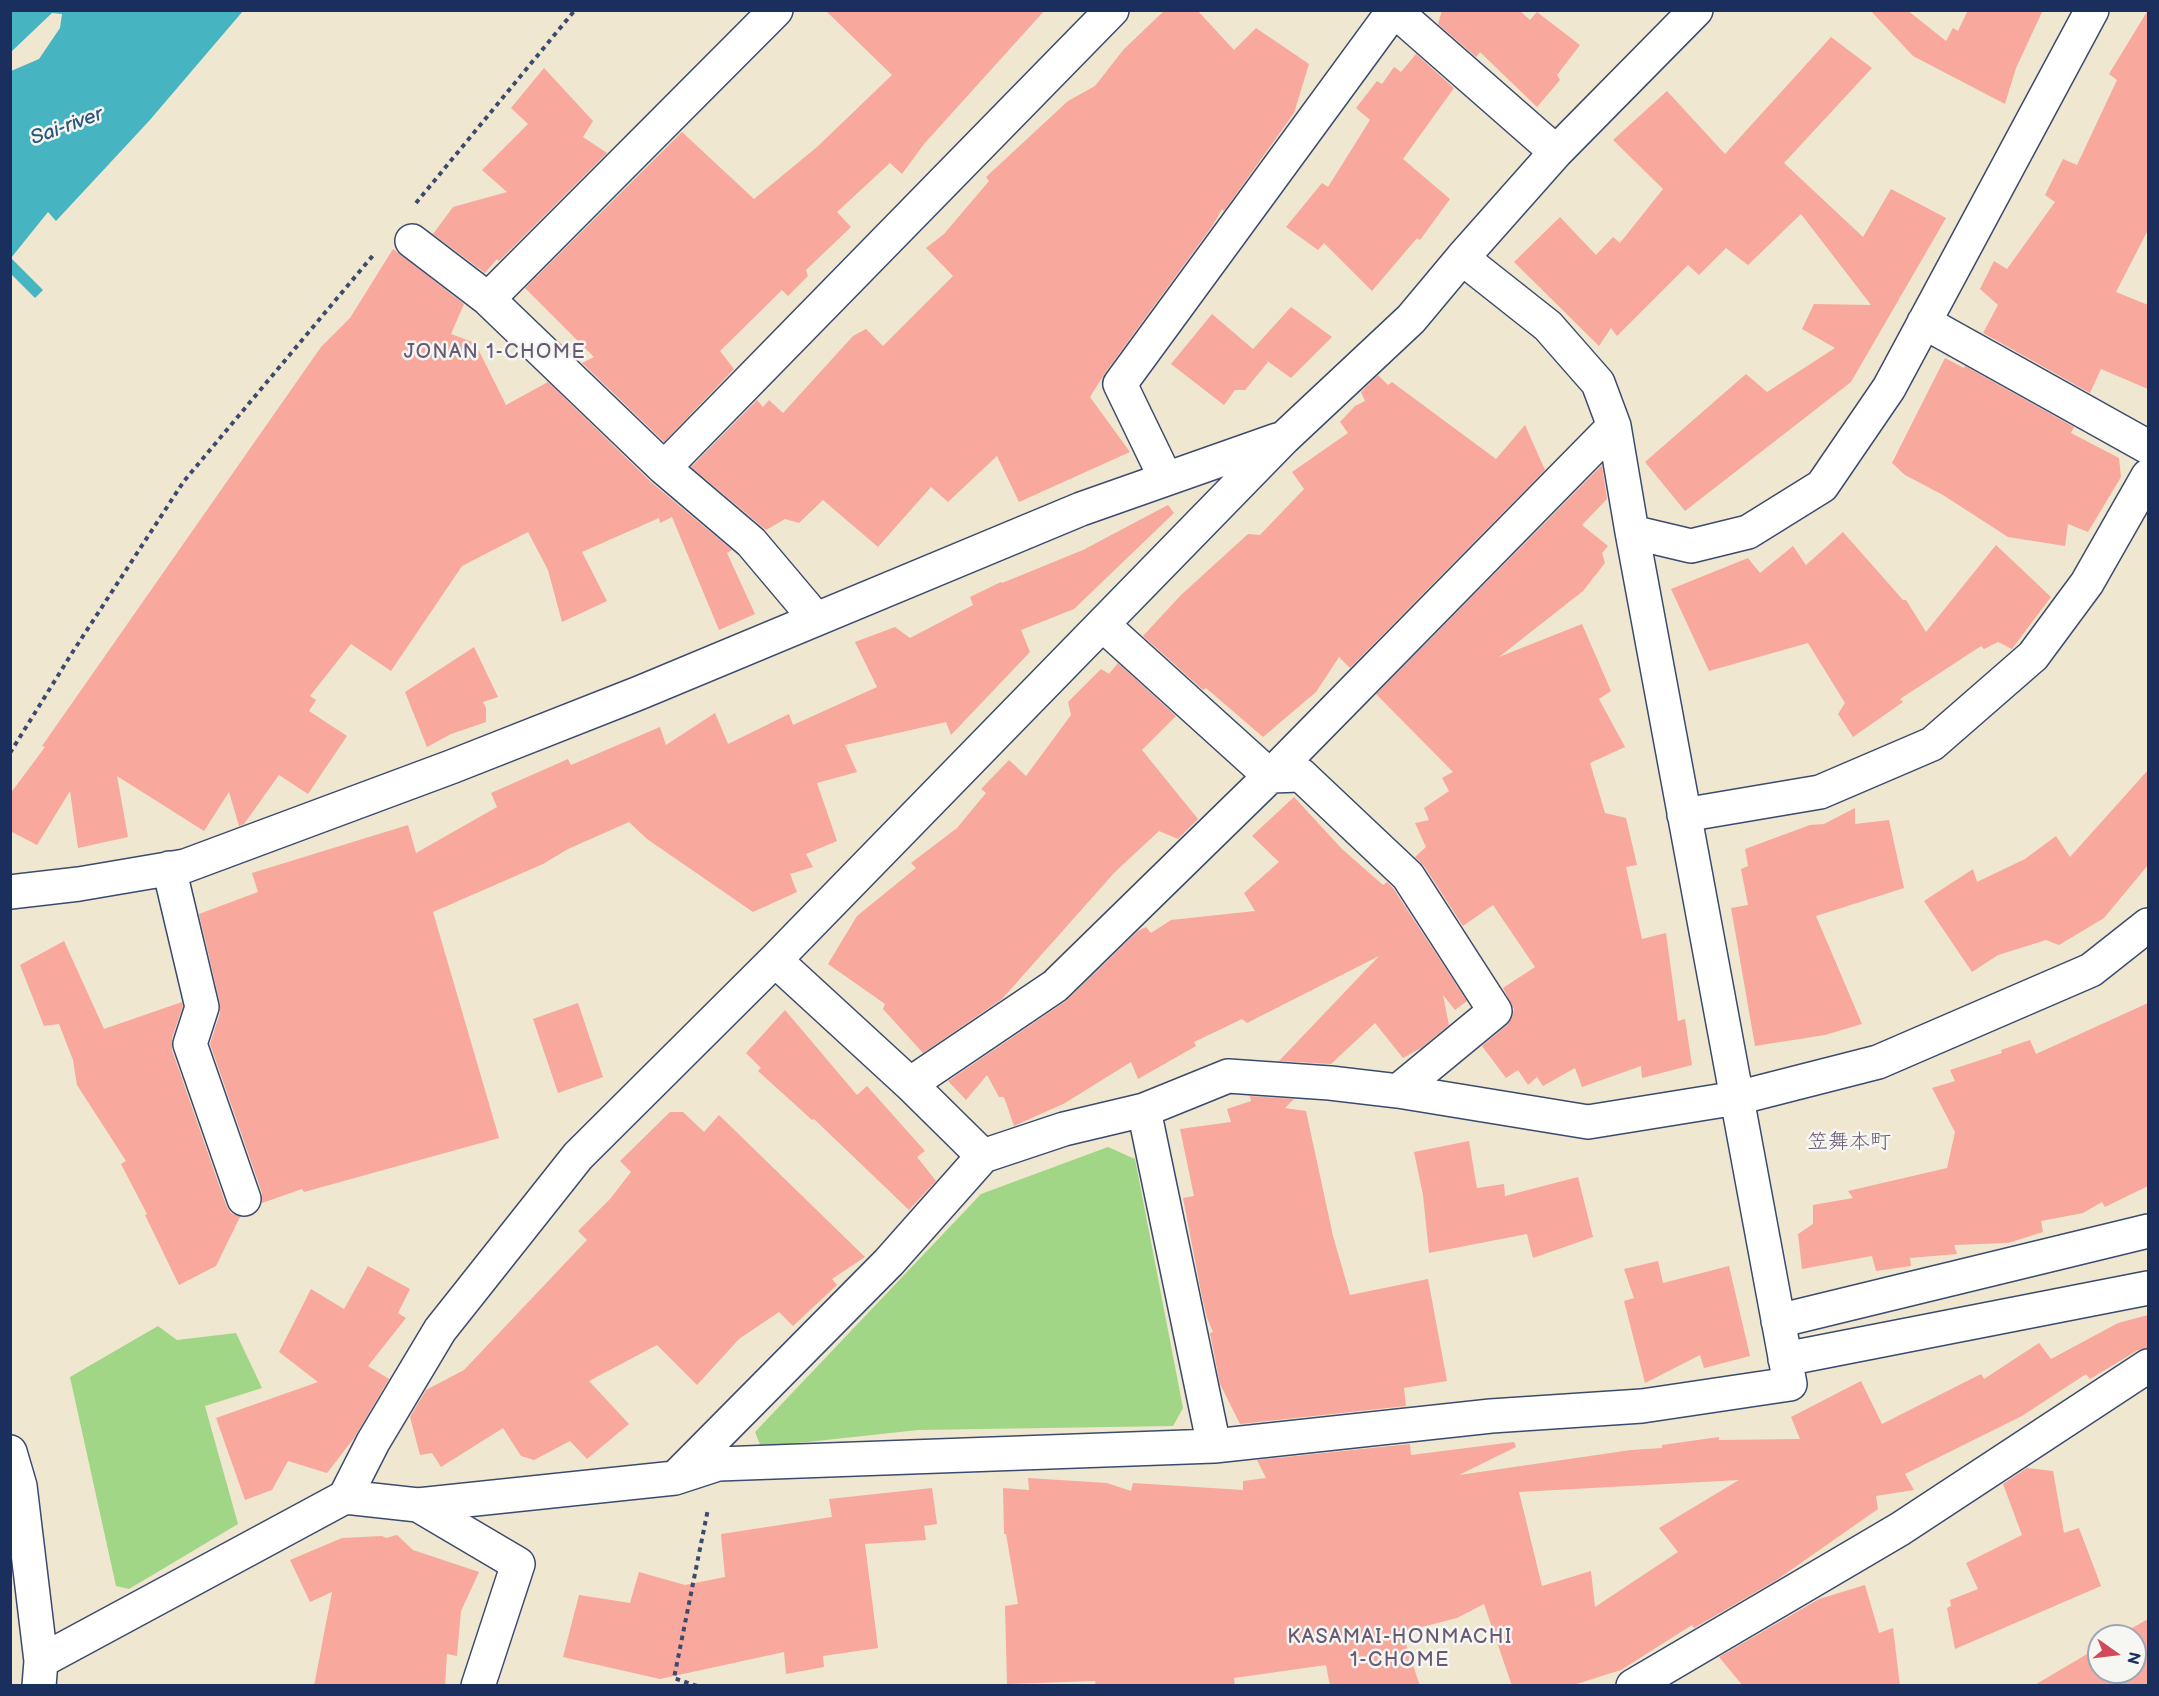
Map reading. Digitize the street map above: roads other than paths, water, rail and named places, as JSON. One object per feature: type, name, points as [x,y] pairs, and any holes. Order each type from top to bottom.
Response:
[{"type":"street","points":[[488,299],[776,10]]},
{"type":"street","points":[[664,468],[1112,10]]},
{"type":"street","points":[[10,1452],[20,1486],[40,1673],[345,1497],[373,1442],[440,1330],[578,1156],[775,960],[1284,438],[1411,319],[1557,152],[1696,10]]},
{"type":"street","points":[[1632,532],[1691,546],[1702,544],[1748,532],[1822,486],[1889,388],[2092,10]]},
{"type":"street","points":[[1166,479],[1120,384],[1394,11],[1557,152]]},
{"type":"street","points":[[397,243],[488,299],[664,468],[752,542],[816,619]]},
{"type":"street","points":[[345,1497],[418,1505],[675,1478],[718,1464],[1214,1446],[1491,1416],[1642,1406],[1790,1384],[1614,426],[1598,383],[1548,326],[1462,258]]},
{"type":"street","points":[[1924,322],[2148,447]]},
{"type":"street","points":[[910,1084],[1055,986],[1270,776],[1614,426]]},
{"type":"street","points":[[10,892],[80,884],[184,866],[451,767],[639,693],[1081,509],[1284,438]]},
{"type":"street","points":[[1684,815],[1820,792],[1932,744],[2033,656],[2087,584],[2148,476]]},
{"type":"street","points":[[1102,625],[1270,776],[1300,775],[1408,876],[1495,1011],[1398,1091]]},
{"type":"street","points":[[169,868],[202,1007],[190,1044],[244,1199]]},
{"type":"street","points":[[675,1478],[889,1262],[983,1156],[1064,1129],[1144,1110],[1228,1076],[1330,1083],[1398,1091],[1588,1122],[1737,1098],[1878,1062],[2091,970],[2148,925]]},
{"type":"street","points":[[775,960],[910,1084],[983,1156]]},
{"type":"street","points":[[1144,1110],[1214,1446]]},
{"type":"street","points":[[1778,1322],[2148,1231]]},
{"type":"street","points":[[1785,1359],[2148,1288]]},
{"type":"street","points":[[1633,1686],[1900,1529],[2148,1366]]},
{"type":"street","points":[[418,1505],[518,1564],[478,1686]]},
{"type":"water","name":"Sai-river","points":[[11,10],[243,11],[149,121],[56,221],[48,212],[11,258],[11,71],[39,59],[60,28],[62,14],[52,13],[11,52]]},
{"type":"water","points":[[11,258],[43,290],[35,298],[11,274]]},
{"type":"district","name":"JONAN 1-CHOME","points":[[495,353]]},
{"type":"district","name":"笠舞本町","points":[[1849,1143]]},
{"type":"district","name":"KASAMAI-HONMACHI 1-CHOME","points":[[1400,1650]]}]
